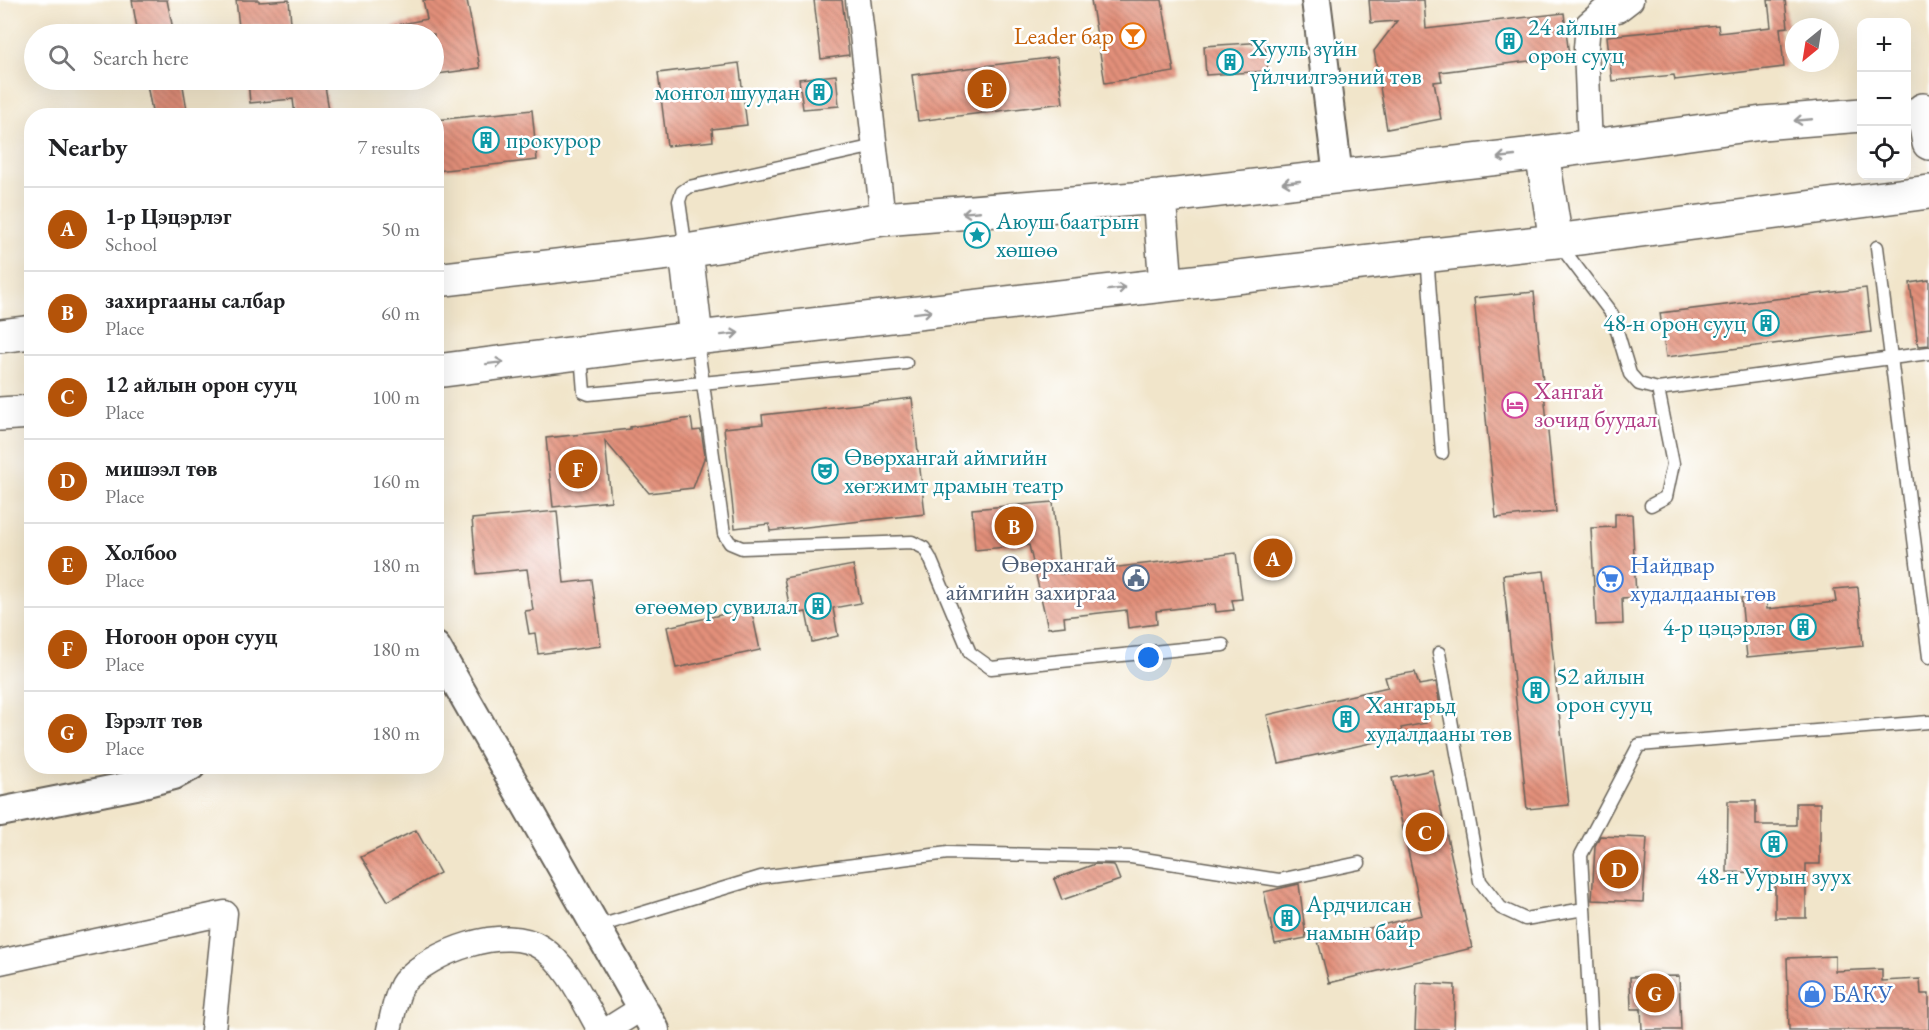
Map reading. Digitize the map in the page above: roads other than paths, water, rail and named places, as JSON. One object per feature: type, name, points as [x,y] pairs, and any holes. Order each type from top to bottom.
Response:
[{"type":"main road","points":[[1920,110],[1929,143]]},
{"type":"main road","points":[[444,279],[686,251],[883,219],[1159,197],[1542,153],[1762,123],[1857,115]]},
{"type":"main road","points":[[1542,153],[1556,241]]},
{"type":"main road","points":[[444,369],[696,338],[1556,241],[1929,192]]},
{"type":"main road","points":[[1159,197],[1166,284]]},
{"type":"main road","points":[[686,251],[696,338]]},
{"type":"main road","points":[[0,336],[24,333]]},
{"type":"street","points":[[858,0],[883,219]]},
{"type":"street","points":[[1316,0],[1338,176]]},
{"type":"street","points":[[1590,147],[1586,48],[1588,24],[1603,11],[1618,10],[1631,0]]},
{"type":"street","points":[[444,661],[648,1019],[607,1030]]},
{"type":"street","points":[[0,812],[136,785],[176,774]]},
{"type":"street","points":[[0,962],[225,913],[213,1030]]},
{"type":"street","points":[[389,1030],[402,984],[424,963],[467,944],[515,939],[542,948],[556,961],[600,1030]]},
{"type":"lane","points":[[686,251],[679,201],[682,192],[689,187],[875,146]]},
{"type":"lane","points":[[1556,241],[1612,314],[1630,374],[1639,384],[1658,389],[1929,353]]},
{"type":"lane","points":[[1877,247],[1929,657]]},
{"type":"lane","points":[[1427,254],[1442,453]]},
{"type":"lane","points":[[696,338],[724,534],[730,543],[742,548],[912,542],[924,548],[930,558],[970,653],[991,669],[1223,645]]},
{"type":"lane","points":[[581,352],[584,392],[589,394],[906,363]]},
{"type":"lane","points":[[1651,505],[1666,497],[1673,464],[1658,389]]},
{"type":"lane","points":[[1439,652],[1480,882],[1501,908],[1525,919],[1584,909]]},
{"type":"lane","points":[[1590,1030],[1581,855],[1639,745],[1929,722]]},
{"type":"lane","points":[[596,927],[761,877],[948,853],[1131,857],[1279,880],[1359,863]]},
{"type":"place","name":"Leader бар","points":[[1133,36]]},
{"type":"place","name":"24 айлын орон сууц","points":[[1509,41]]},
{"type":"place","name":"Хууль зүйн үйлчилгээний төв","points":[[1230,62]]},
{"type":"place","name":"Холбоо","points":[[987,89]]},
{"type":"place","name":"монгол шуудан","points":[[819,92]]},
{"type":"place","name":"прокурор","points":[[486,140]]},
{"type":"place","name":"Аюуш баатрын хөшөө","points":[[977,235]]},
{"type":"place","name":"48-н орон сууц","points":[[1766,323]]},
{"type":"place","name":"Хангай зочид буудал","points":[[1515,405]]},
{"type":"place","name":"Ногоон орон сууц","points":[[578,469]]},
{"type":"place","name":"Өвөрхангай аймгийн хөгжимт драмын театр","points":[[825,471]]},
{"type":"place","name":"захиргааны салбар","points":[[1014,526]]},
{"type":"place","name":"1-р Цэцэрлэг","points":[[1273,558]]},
{"type":"place","name":"Өвөрхангай аймгийн захиргаа","points":[[1136,578]]},
{"type":"place","name":"Найдвар худалдааны төв","points":[[1610,579]]},
{"type":"place","name":"өгөөмөр сувилал","points":[[818,606]]},
{"type":"place","name":"4-р цэцэрлэг","points":[[1803,627]]},
{"type":"place","name":"52 айлын орон сууц","points":[[1536,690]]},
{"type":"place","name":"Хангарьд худалдааны төв","points":[[1346,719]]},
{"type":"place","name":"12 айлын орон сууц","points":[[1425,832]]},
{"type":"place","name":"48-н Уурын зуух","points":[[1774,844]]},
{"type":"place","name":"мишээл төв","points":[[1619,869]]},
{"type":"place","name":"Ардчилсан намын байр","points":[[1287,918]]},
{"type":"place","name":"Гэрэлт төв","points":[[1655,993]]},
{"type":"place","name":"БАКУ","points":[[1812,994]]}]
